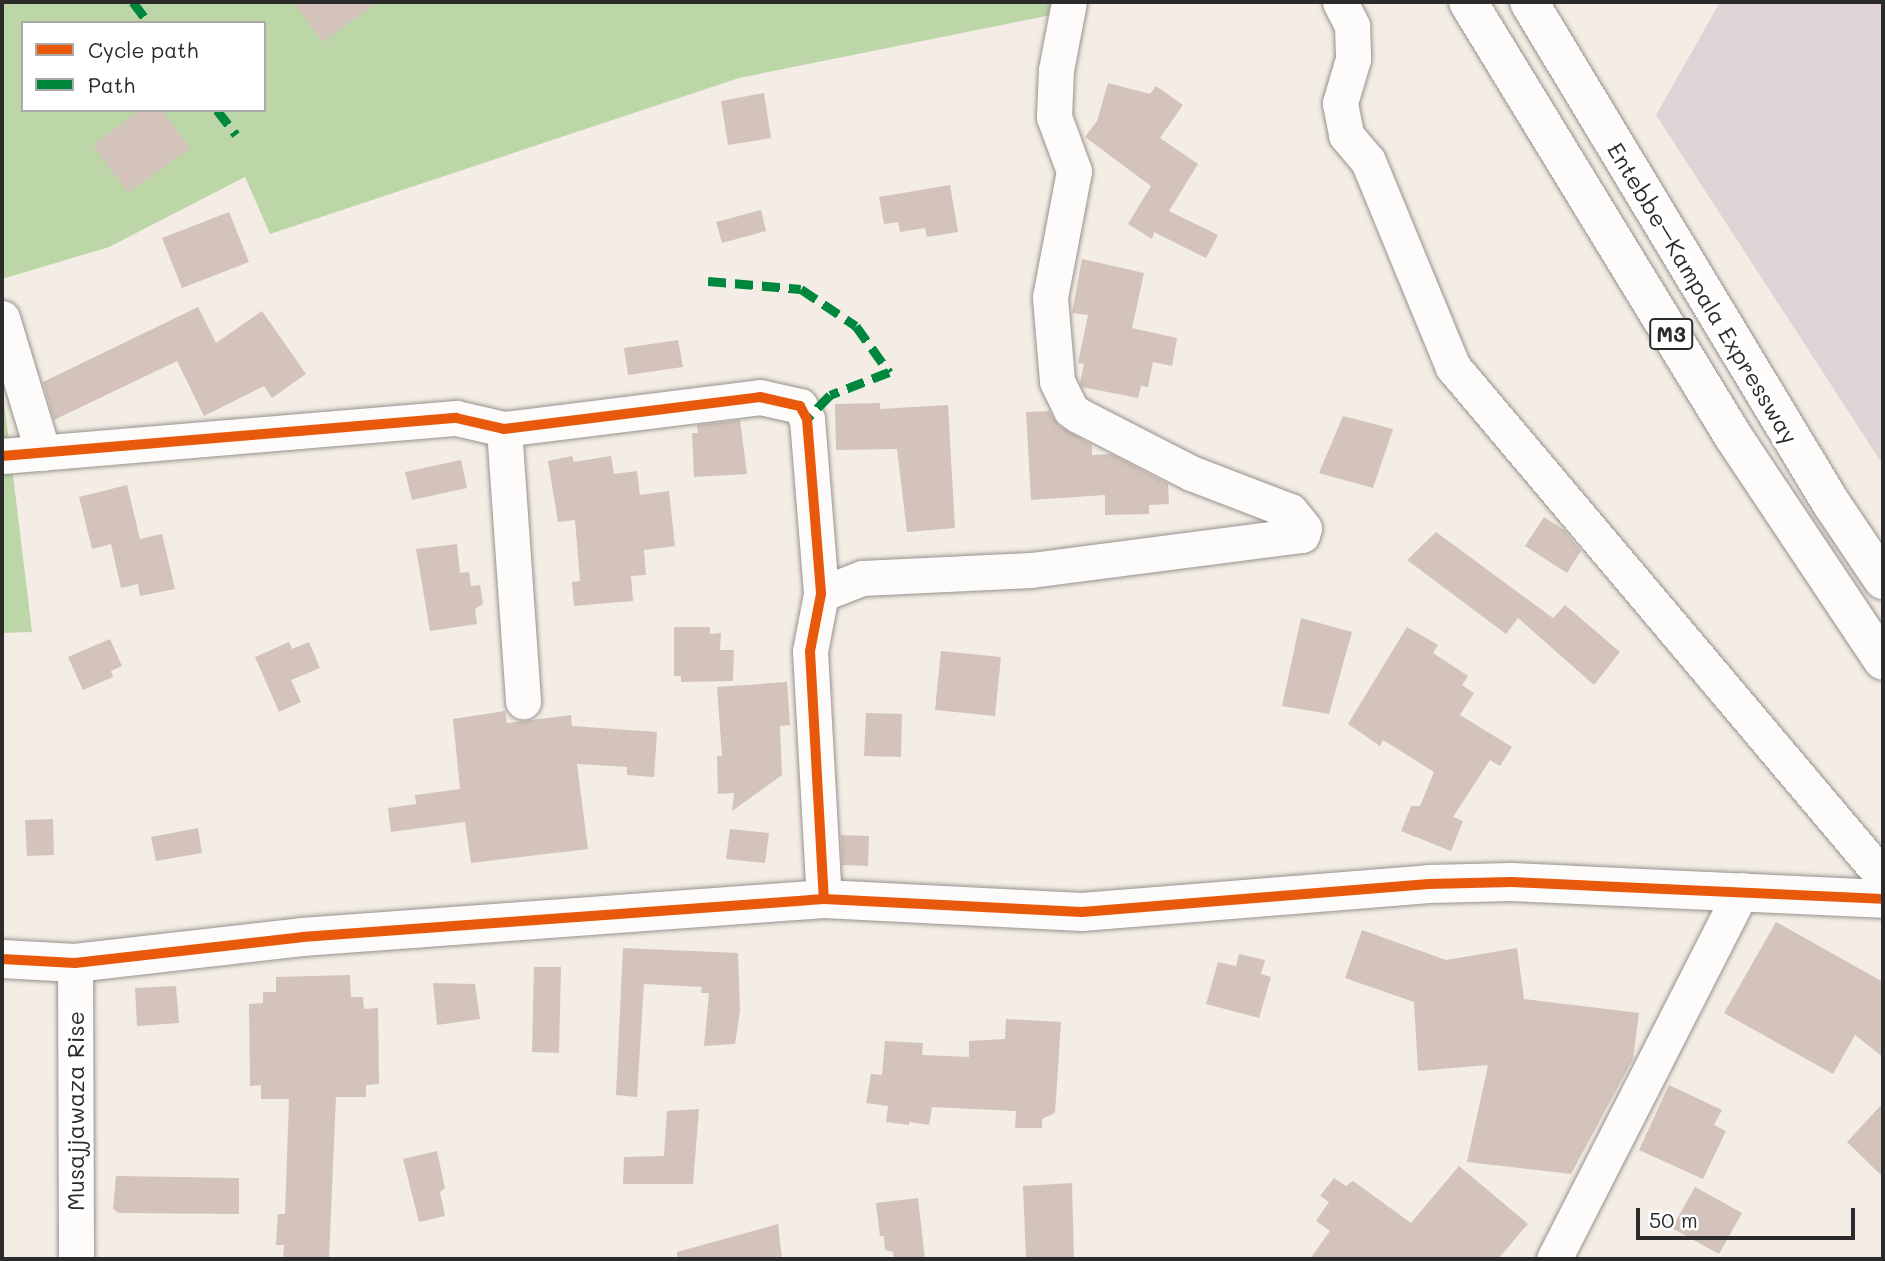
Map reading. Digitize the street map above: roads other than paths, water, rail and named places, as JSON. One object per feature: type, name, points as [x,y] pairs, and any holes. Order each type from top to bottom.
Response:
[{"type":"main road","name":"Entebbe–Kampala Expressway","points":[[1468,2],[1733,436],[1883,661]]},
{"type":"main road","name":"Entebbe–Kampala Expressway","points":[[1529,2],[1810,467],[1883,580]]},
{"type":"main road","points":[[2,959],[75,963],[302,937],[824,899],[1082,912],[1429,884],[1511,882],[1742,890],[1883,899]]},
{"type":"street","points":[[821,594],[862,578],[1031,570],[1302,536],[1304,528],[1290,512],[1191,473],[1078,415],[1071,410],[1057,381],[1050,297],[1073,171],[1054,117],[1056,70],[1069,2]]},
{"type":"street","points":[[1340,2],[1352,26],[1353,59],[1340,103],[1346,135],[1368,161],[1453,367],[1883,877]]},
{"type":"street","points":[[2,318],[43,453]]},
{"type":"street","points":[[2,456],[456,418],[504,429],[760,397],[800,406],[807,419],[821,594],[810,651],[824,899]]},
{"type":"street","points":[[504,429],[523,701]]},
{"type":"street","points":[[1554,1259],[1742,890]]},
{"type":"street","name":"Musajjawaza Rise","points":[[75,963],[75,1259]]}]
